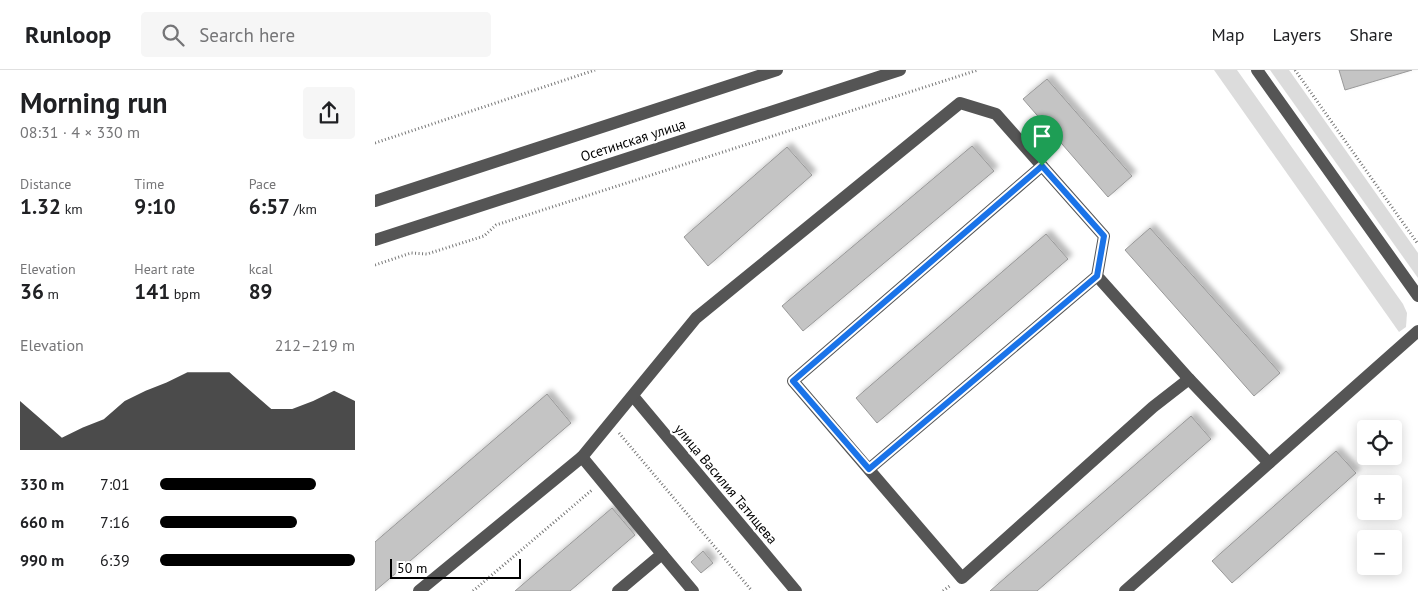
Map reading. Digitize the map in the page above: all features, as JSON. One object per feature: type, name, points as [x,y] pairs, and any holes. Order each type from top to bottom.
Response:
[{"type":"street","name":"Осетинская улица","points":[[375,201],[777,70]]},
{"type":"street","name":"Осетинская улица","points":[[375,240],[900,70]]},
{"type":"street","points":[[1257,70],[1418,296]]},
{"type":"street","points":[[419,591],[582,457],[696,318],[960,103],[996,114],[1104,236],[1097,276],[869,469]]},
{"type":"street","points":[[1042,166],[793,381],[962,578],[1153,407],[1189,379]]},
{"type":"street","points":[[1097,276],[1189,379],[1269,463]]},
{"type":"street","points":[[1125,591],[1418,331]]},
{"type":"street","name":"улица Василия Татищева","points":[[633,396],[796,591]]},
{"type":"street","points":[[582,457],[693,591]]},
{"type":"street","points":[[618,591],[662,554]]},
{"type":"path","points":[[375,143],[595,70]]},
{"type":"path","points":[[375,265],[411,253],[427,254],[484,236],[496,225],[978,70]]},
{"type":"path","points":[[1295,70],[1418,244]]},
{"type":"path","points":[[611,423],[752,591]]},
{"type":"path","points":[[473,591],[602,481]]},
{"type":"shaded area","points":[[1214,70],[1237,70],[1403,304],[1407,313],[1406,327],[1399,332]]},
{"type":"shaded area","points":[[1270,70],[1289,70],[1418,253],[1418,278]]},
{"type":"building","points":[[1339,70],[1412,70],[1345,90]]},
{"type":"building","points":[[1047,79],[1132,176],[1108,197],[1023,99]]},
{"type":"building","points":[[972,146],[994,171],[803,331],[782,306]]},
{"type":"building","points":[[787,147],[812,175],[708,266],[684,237]]},
{"type":"building","points":[[1150,228],[1280,373],[1254,396],[1125,250]]},
{"type":"building","points":[[1046,234],[1068,259],[877,423],[856,398]]},
{"type":"building","points":[[547,394],[571,423],[375,591],[375,542]]},
{"type":"building","points":[[1191,416],[1211,439],[1037,591],[990,591]]},
{"type":"building","points":[[1336,451],[1356,473],[1232,583],[1212,561]]},
{"type":"building","points":[[612,508],[635,535],[570,591],[515,591]]},
{"type":"building","points":[[703,551],[713,563],[701,573],[691,562]]},
{"type":"route","points":[[1042,166],[1104,236],[1097,276],[869,469],[793,381],[1042,166]]}]
